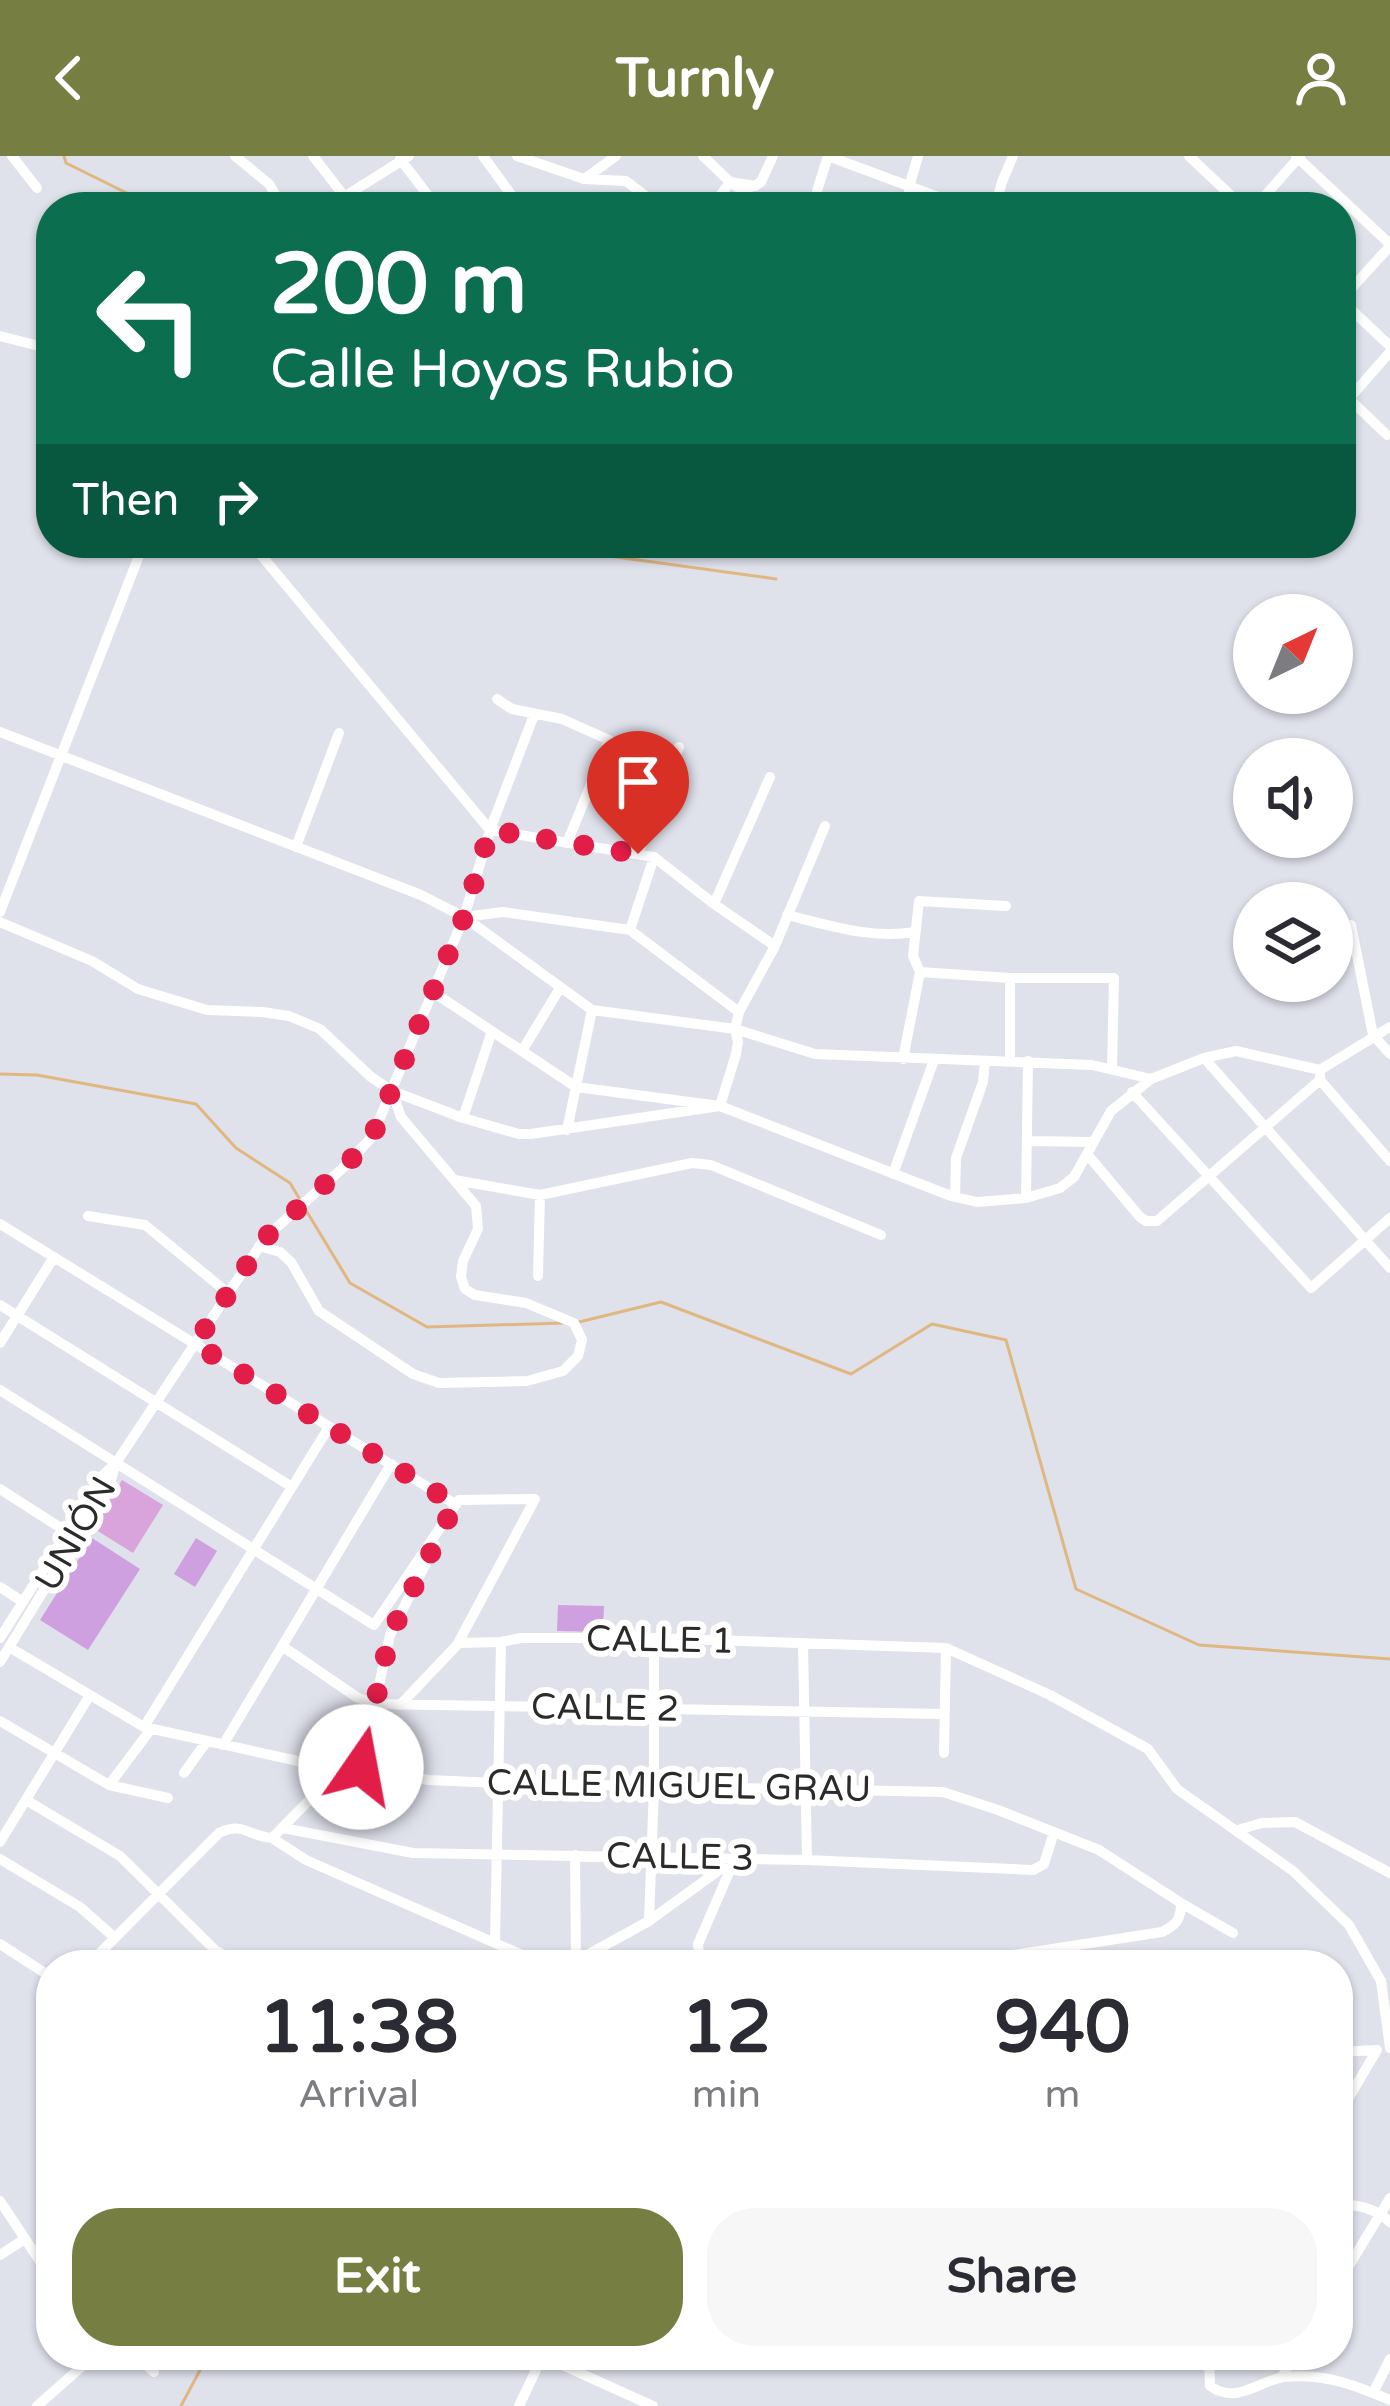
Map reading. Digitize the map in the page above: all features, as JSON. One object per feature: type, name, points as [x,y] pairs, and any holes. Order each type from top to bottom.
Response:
[{"type":"street","points":[[12,156],[37,188]]},
{"type":"street","points":[[235,156],[274,192]]},
{"type":"street","points":[[313,156],[341,192]]},
{"type":"street","points":[[483,156],[509,192]]},
{"type":"street","points":[[584,179],[616,156]]},
{"type":"street","points":[[703,156],[745,192]]},
{"type":"street","points":[[730,182],[755,186],[772,156]]},
{"type":"street","points":[[817,192],[828,156],[924,192]]},
{"type":"street","points":[[910,192],[918,156]]},
{"type":"street","points":[[999,192],[1013,156]]},
{"type":"street","points":[[1189,156],[1227,192]]},
{"type":"street","points":[[527,157],[584,179],[626,181],[640,192]]},
{"type":"street","points":[[1268,192],[1298,157],[1335,192]]},
{"type":"street","points":[[350,192],[403,158],[427,192]]},
{"type":"street","points":[[723,192],[730,182]]},
{"type":"street","points":[[1356,212],[1390,245],[1356,283]]},
{"type":"street","points":[[1356,315],[1390,349],[1356,386]]},
{"type":"street","points":[[0,336],[36,345]]},
{"type":"street","points":[[1356,409],[1387,435]]},
{"type":"street","points":[[0,912],[138,558]]},
{"type":"street","points":[[263,558],[490,830],[655,857],[775,946]]},
{"type":"street","points":[[497,699],[512,709],[562,719],[609,740],[567,842]]},
{"type":"street","points":[[116,1463],[260,1246],[372,1137],[464,917],[490,830],[535,715]]},
{"type":"street","points":[[0,732],[421,895],[464,917],[592,1010],[735,1030],[815,1054],[1092,1065],[1151,1079]]},
{"type":"street","points":[[296,847],[339,733]]},
{"type":"street","points":[[638,854],[679,747]]},
{"type":"street","points":[[714,904],[770,777]]},
{"type":"street","points":[[720,1106],[736,1054],[739,1012],[775,946],[826,826]]},
{"type":"street","points":[[630,930],[655,857]]},
{"type":"street","points":[[903,1059],[920,971],[913,956],[919,902],[1006,906]]},
{"type":"street","points":[[464,917],[503,912],[630,930],[739,1012]]},
{"type":"street","points":[[787,914],[867,935],[915,932]]},
{"type":"street","points":[[0,922],[92,961],[138,989],[207,1010],[289,1016],[320,1029],[392,1091],[519,1134],[720,1106]]},
{"type":"street","points":[[1353,930],[1373,1035],[1390,1054]]},
{"type":"street","points":[[920,971],[1010,978],[1114,978],[1112,1069]]},
{"type":"street","points":[[1010,978],[1010,1061]]},
{"type":"street","points":[[523,1052],[560,988]]},
{"type":"street","points":[[433,992],[576,1087],[720,1106],[977,1202],[1027,1198],[1060,1188],[1074,1177],[1111,1111],[1132,1092],[1151,1079],[1204,1058],[1236,1051],[1320,1075],[1390,1161]]},
{"type":"street","points":[[567,1130],[592,1010]]},
{"type":"street","points":[[1027,1141],[1090,1148],[1140,1217],[1157,1221],[1320,1075],[1390,1027]]},
{"type":"street","points":[[463,1118],[492,1031]]},
{"type":"street","points":[[1204,1058],[1390,1268]]},
{"type":"street","points":[[893,1174],[934,1060]]},
{"type":"street","points":[[955,1197],[956,1158],[983,1082],[985,1060]]},
{"type":"street","points":[[1027,1198],[1028,1061]]},
{"type":"street","points":[[260,1246],[280,1252],[291,1262],[319,1312],[412,1374],[439,1383],[526,1381],[563,1371],[578,1356],[582,1340],[574,1323],[526,1303],[475,1295],[465,1289],[460,1277],[463,1261],[479,1217],[470,1197],[401,1117],[392,1091]]},
{"type":"street","points":[[1132,1092],[1311,1288],[1390,1218]]},
{"type":"street","points":[[455,1180],[540,1195],[692,1163],[711,1165],[881,1235]]},
{"type":"street","points":[[538,1276],[540,1195]]},
{"type":"street","points":[[88,1216],[146,1225],[228,1293]]},
{"type":"street","points":[[0,1224],[455,1504]]},
{"type":"street","points":[[0,1343],[54,1258]]},
{"type":"street","points":[[0,1305],[292,1487]]},
{"type":"street","points":[[0,1390],[374,1625],[459,1499],[535,1499],[457,1645],[400,1705]]},
{"type":"street","points":[[109,1785],[329,1426]]},
{"type":"street","name":"UNIÓN","points":[[0,1662],[23,1602],[116,1463]]},
{"type":"street","name":"UNIÓN","points":[[4,1643],[111,1480],[116,1463]]},
{"type":"street","points":[[224,1745],[391,1464]]},
{"type":"street","points":[[0,1489],[67,1532]]},
{"type":"street","points":[[361,1767],[390,1635],[455,1504]]},
{"type":"street","points":[[0,1587],[23,1602]]},
{"type":"street","points":[[471,1617],[471,1627],[484,1643]]},
{"type":"street","points":[[649,1921],[654,1638]]},
{"type":"street","name":"CALLE 1","points":[[457,1645],[520,1639],[654,1638],[946,1648]]},
{"type":"street","points":[[495,1943],[501,1642]]},
{"type":"street","name":"CALLE MIGUEL GRAU","points":[[4,1643],[148,1728],[339,1770],[361,1767],[428,1780],[498,1784],[943,1792],[1099,1850],[1233,1933]]},
{"type":"street","points":[[803,1643],[807,1860]]},
{"type":"street","name":"CALLE 2","points":[[282,1646],[358,1698],[375,1704],[944,1714]]},
{"type":"street","points":[[944,1754],[946,1648],[1050,1695],[1148,1749],[1177,1789],[1293,1871],[1349,1925],[1381,1981],[1387,2048],[1353,2095]]},
{"type":"street","points":[[0,1842],[90,1695]]},
{"type":"street","points":[[0,1721],[109,1785],[168,1798]]},
{"type":"street","points":[[184,1773],[207,1741]]},
{"type":"street","points":[[272,1838],[339,1770]]},
{"type":"street","points":[[26,1799],[120,1856],[215,1950]]},
{"type":"street","points":[[1238,1830],[1295,1822],[1390,1873]]},
{"type":"street","points":[[102,1950],[219,1833],[242,1828],[511,1950]]},
{"type":"street","name":"CALLE 3","points":[[283,1828],[413,1853],[736,1858],[1036,1870],[1043,1864],[1054,1832]]},
{"type":"street","points":[[572,1950],[575,1856]]},
{"type":"street","points":[[596,1950],[649,1921],[736,1858]]},
{"type":"street","points":[[699,1950],[736,1858]]},
{"type":"street","points":[[0,1859],[80,1907],[114,1937]]},
{"type":"street","points":[[1077,1950],[1162,1933],[1176,1925],[1181,1903]]},
{"type":"street","points":[[0,1944],[36,1967]]},
{"type":"street","points":[[1353,2051],[1387,2048]]},
{"type":"street","points":[[1353,2263],[1385,2218],[1390,2198]]},
{"type":"street","points":[[0,2201],[36,2256]]},
{"type":"street","points":[[1353,2205],[1385,2218]]},
{"type":"street","points":[[0,2255],[25,2239]]},
{"type":"street","points":[[1373,2393],[1390,2359]]},
{"type":"street","points":[[38,2406],[78,2370]]},
{"type":"street","points":[[520,2406],[536,2370]]},
{"type":"street","points":[[575,2370],[653,2406]]},
{"type":"street","points":[[1209,2370],[1210,2386],[1217,2392],[1242,2394],[1282,2377],[1316,2377],[1390,2400]]},
{"type":"street","points":[[1282,2377],[1286,2370]]},
{"type":"shaded area","points":[[122,1480],[163,1505],[133,1553],[93,1528]]},
{"type":"shaded area","points":[[92,1538],[140,1569],[88,1650],[40,1620]]},
{"type":"shaded area","points":[[196,1538],[217,1551],[195,1587],[174,1574]]},
{"type":"shaded area","points":[[558,1605],[604,1606],[603,1632],[557,1631]]},
{"type":"waterway","points":[[64,156],[66,163],[125,192]]},
{"type":"waterway","points":[[623,558],[776,579]]},
{"type":"waterway","points":[[0,1074],[37,1075],[196,1104],[236,1148],[290,1183],[299,1198]]},
{"type":"waterway","points":[[304,1207],[350,1283],[427,1327],[564,1323]]},
{"type":"waterway","points":[[579,1322],[661,1302],[851,1374],[932,1324],[1006,1340],[1076,1589],[1199,1645],[1390,1659]]},
{"type":"waterway","points":[[181,2406],[200,2370]]},
{"type":"route","points":[[361,1767],[390,1635],[455,1504],[195,1344],[265,1238],[372,1137],[464,917],[490,830],[638,854]]}]
